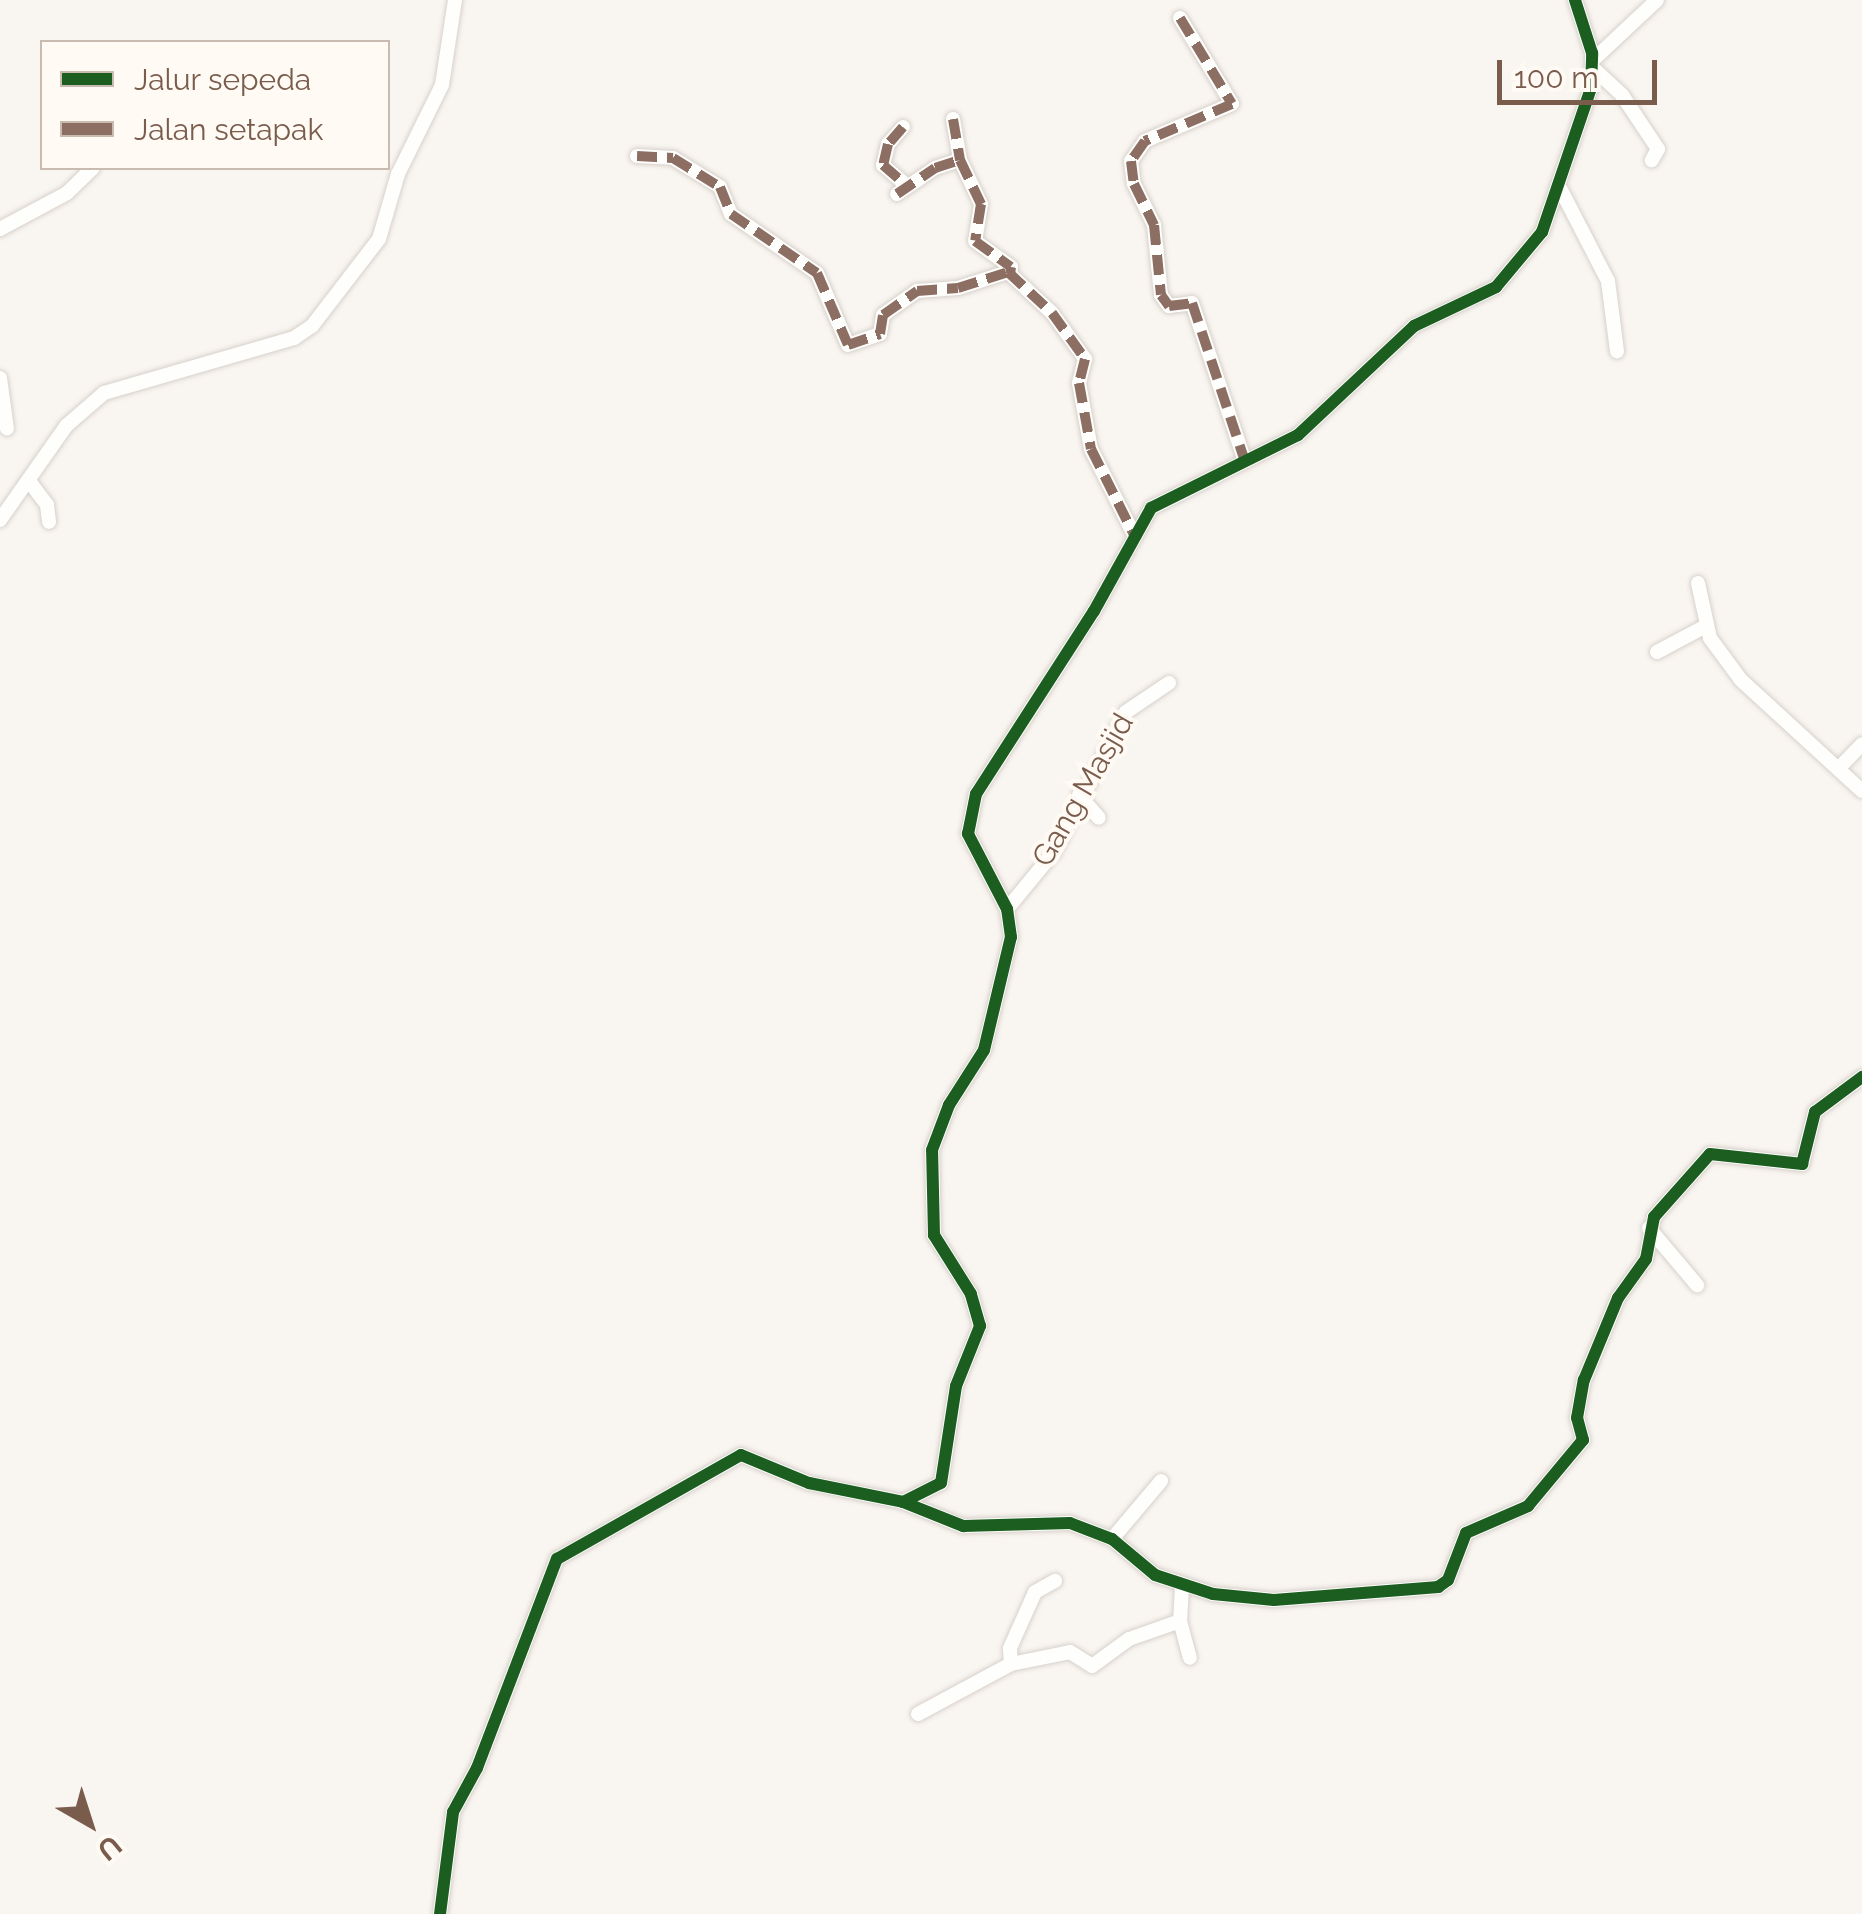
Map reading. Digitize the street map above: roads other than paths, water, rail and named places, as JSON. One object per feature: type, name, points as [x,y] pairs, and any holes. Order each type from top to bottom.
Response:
[{"type":"street","points":[[0,520],[66,426],[104,393],[294,338],[312,326],[379,239],[398,174],[442,85],[454,0]]},
{"type":"street","points":[[903,1502],[930,1492],[946,1474],[956,1386],[980,1326],[970,1294],[934,1236],[932,1150],[948,1104],[984,1050],[1002,994],[1011,937],[1007,908],[968,834],[970,810],[1158,502],[1310,426],[1414,326],[1496,287],[1550,222],[1592,64],[1575,0]]},
{"type":"street","points":[[1592,64],[1656,0]]},
{"type":"street","points":[[1180,18],[1232,104],[1145,140],[1130,160],[1134,184],[1157,239],[1160,295],[1168,306],[1192,303],[1245,461]]},
{"type":"street","points":[[1592,64],[1622,95],[1658,149],[1652,160]]},
{"type":"street","points":[[953,119],[960,160],[981,204],[975,241],[1011,267],[1010,274]]},
{"type":"street","points":[[904,128],[888,144],[883,164],[902,190],[960,160]]},
{"type":"street","points":[[637,156],[673,158],[720,187],[731,214],[817,273],[848,345],[880,334],[884,315],[917,290],[1010,274]]},
{"type":"street","points":[[0,229],[67,193],[91,170]]},
{"type":"street","points":[[1561,190],[1608,282],[1617,351]]},
{"type":"street","points":[[1010,274],[1052,313],[1085,359],[1078,383],[1090,448],[1135,538]]},
{"type":"street","points":[[0,378],[7,430]]},
{"type":"street","points":[[29,480],[48,506],[49,522]]},
{"type":"street","points":[[1698,583],[1706,626],[1765,706],[1862,791]]},
{"type":"street","points":[[1657,652],[1706,626]]},
{"type":"street","name":"Gang Masjid","points":[[1007,908],[1054,852],[1126,712],[1169,683]]},
{"type":"street","points":[[1839,768],[1862,744]]},
{"type":"street","points":[[1080,795],[1099,818]]},
{"type":"street","points":[[440,1914],[454,1812],[477,1768],[557,1559],[741,1455],[809,1484],[903,1502],[963,1526],[1060,1522],[1112,1539],[1155,1576],[1182,1585],[1274,1600],[1444,1584],[1466,1533],[1528,1506],[1583,1440],[1577,1418],[1584,1380],[1618,1298],[1646,1259],[1649,1228],[1710,1154],[1802,1164],[1815,1112],[1862,1077]]},
{"type":"street","points":[[1649,1228],[1698,1285]]},
{"type":"street","points":[[1112,1539],[1161,1481]]},
{"type":"street","points":[[1011,1664],[1010,1648],[1035,1592],[1055,1581]]},
{"type":"street","points":[[1182,1585],[1180,1621],[1190,1658]]},
{"type":"street","points":[[918,1714],[1011,1664],[1070,1652],[1092,1666],[1129,1639],[1180,1621]]}]
